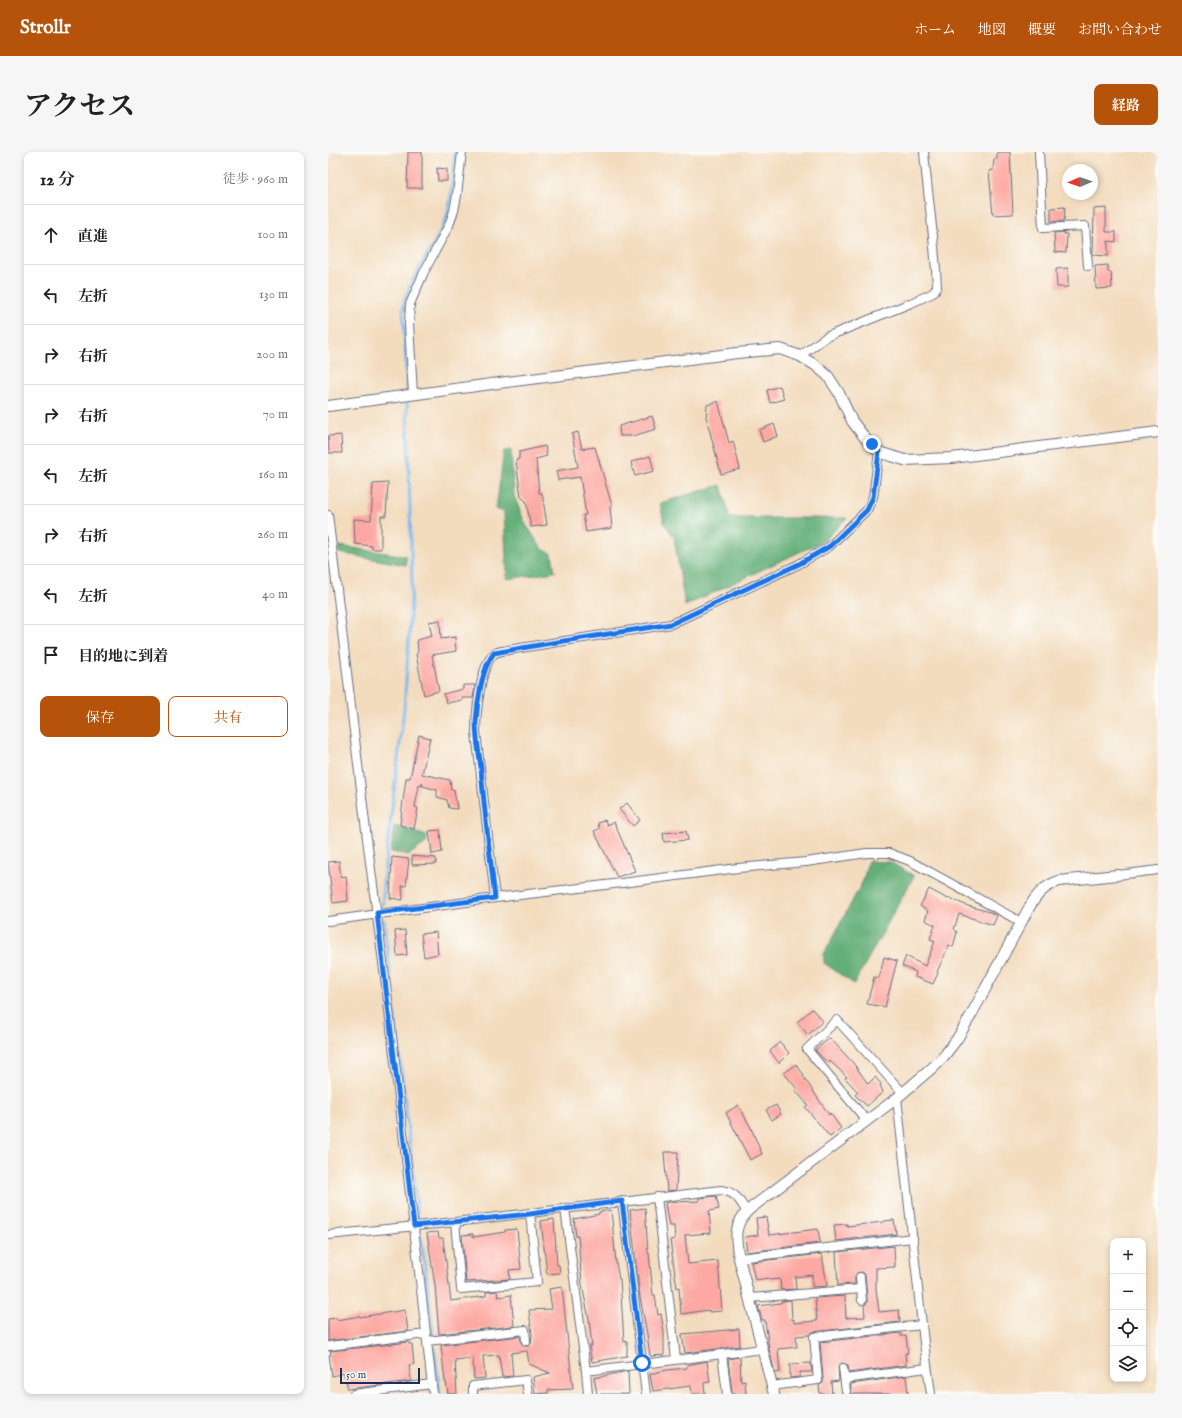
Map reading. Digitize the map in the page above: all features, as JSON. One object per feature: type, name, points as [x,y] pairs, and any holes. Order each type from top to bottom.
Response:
[{"type":"street","points":[[414,394],[410,342],[410,304],[424,272],[449,225],[454,211],[462,152]]},
{"type":"street","points":[[800,356],[826,337],[911,303],[933,293],[937,287],[936,262],[930,219],[924,152]]},
{"type":"street","points":[[1039,152],[1043,228],[1085,226],[1088,266]]},
{"type":"street","points":[[328,406],[737,353],[780,349],[810,361],[828,376],[840,393],[852,422],[879,452],[904,460],[932,460],[1158,432]]},
{"type":"street","points":[[495,898],[476,732],[476,720],[481,683],[489,659],[494,653],[671,624],[799,564],[830,546],[867,510],[873,497],[879,452]]},
{"type":"street","points":[[328,516],[377,913],[433,1394]]},
{"type":"street","points":[[328,921],[377,913],[738,868],[806,862],[867,853],[889,853],[910,861],[1021,922]]},
{"type":"street","points":[[922,1325],[814,1337],[818,1380],[772,1390],[763,1349],[739,1258],[736,1230],[739,1222],[747,1212],[900,1095],[944,1056],[956,1039],[1036,896],[1043,889],[1050,884],[1060,881],[1158,870]]},
{"type":"street","points":[[866,1120],[807,1048],[837,1020],[900,1095],[922,1325],[931,1394]]},
{"type":"street","points":[[328,1235],[530,1214],[565,1208],[721,1190],[735,1194],[747,1212]]},
{"type":"street","points":[[657,1197],[676,1359]]},
{"type":"street","points":[[622,1201],[646,1394]]},
{"type":"street","points":[[565,1208],[588,1394]]},
{"type":"street","points":[[455,1222],[462,1289],[537,1282],[530,1214]]},
{"type":"street","points":[[739,1258],[913,1238]]},
{"type":"street","points":[[860,1277],[862,1300]]},
{"type":"street","points":[[750,1298],[860,1289]]},
{"type":"street","points":[[328,1346],[525,1330],[526,1341]]},
{"type":"street","points":[[586,1371],[763,1349]]},
{"type":"street","points":[[722,1354],[727,1394]]},
{"type":"street","points":[[844,1368],[846,1391]]},
{"type":"street","points":[[845,1379],[927,1368]]},
{"type":"street","points":[[474,1394],[473,1386],[526,1380],[528,1394]]},
{"type":"street","points":[[354,1394],[432,1384]]},
{"type":"green space","points":[[511,450],[514,496],[525,523],[542,549],[552,554],[555,572],[507,579],[504,512],[496,509],[504,451]]},
{"type":"green space","points":[[721,485],[730,518],[847,518],[825,540],[685,606],[674,537],[664,523],[660,503]]},
{"type":"green space","points":[[339,546],[406,556],[406,565],[339,553]]},
{"type":"green space","points":[[394,826],[427,836],[426,843],[409,855],[391,852]]},
{"type":"green space","points":[[868,861],[890,862],[914,876],[854,984],[824,963],[824,954],[863,881]]},
{"type":"building","points":[[408,152],[422,152],[422,188],[407,188]]},
{"type":"building","points":[[997,152],[1010,152],[1013,214],[993,215],[989,171],[993,170],[994,159],[997,159]]},
{"type":"building","points":[[437,168],[447,169],[447,181],[438,181]]},
{"type":"building","points":[[1065,207],[1064,221],[1051,222],[1051,208]]},
{"type":"building","points":[[1106,208],[1106,232],[1116,232],[1116,242],[1108,241],[1108,256],[1093,255],[1094,209]]},
{"type":"building","points":[[1064,232],[1064,234],[1067,234],[1066,253],[1055,252],[1054,233]]},
{"type":"building","points":[[1108,265],[1108,272],[1111,272],[1112,288],[1096,289],[1095,266]]},
{"type":"building","points":[[1068,268],[1068,287],[1057,287],[1056,269]]},
{"type":"building","points":[[780,386],[784,399],[770,403],[767,390]]},
{"type":"building","points":[[718,401],[729,443],[733,441],[740,469],[721,474],[706,417],[707,405]]},
{"type":"building","points":[[652,416],[656,429],[633,436],[620,436],[619,426]]},
{"type":"building","points":[[774,424],[778,436],[763,442],[759,430]]},
{"type":"building","points":[[578,432],[582,449],[595,447],[612,506],[610,507],[612,528],[586,532],[583,515],[586,515],[580,477],[558,480],[556,471],[578,467],[572,434]]},
{"type":"building","points":[[341,435],[342,453],[329,453],[328,436]]},
{"type":"building","points":[[545,446],[547,456],[536,459],[539,493],[542,493],[547,525],[531,527],[526,501],[521,497],[516,460],[519,459],[519,452]]},
{"type":"building","points":[[650,456],[654,471],[635,476],[631,462]]},
{"type":"building","points":[[388,483],[386,516],[381,516],[381,549],[372,549],[372,546],[355,544],[354,519],[371,520],[373,484]]},
{"type":"building","points":[[440,620],[441,639],[455,637],[456,651],[432,655],[439,691],[424,695],[416,654],[418,652],[417,640],[432,636],[429,622]]},
{"type":"building","points":[[463,685],[475,685],[473,698],[462,698],[462,700],[447,703],[443,694],[463,689]]},
{"type":"building","points":[[419,735],[430,738],[422,774],[450,780],[451,790],[454,790],[457,809],[449,808],[447,800],[437,797],[437,790],[423,786],[422,782],[422,786],[419,785],[415,807],[418,808],[414,829],[400,825],[406,778],[410,778]]},
{"type":"building","points":[[627,803],[640,820],[633,826],[619,809]]},
{"type":"building","points":[[605,820],[607,825],[614,822],[635,871],[617,877],[594,831],[599,829],[598,823]]},
{"type":"building","points":[[440,830],[442,852],[432,854],[429,831]]},
{"type":"building","points":[[686,831],[688,840],[664,842],[663,833]]},
{"type":"building","points":[[412,856],[436,858],[436,864],[412,865]]},
{"type":"building","points":[[392,857],[409,859],[406,886],[402,886],[403,900],[390,898]]},
{"type":"building","points":[[339,861],[341,877],[346,876],[348,901],[333,903],[328,862]]},
{"type":"building","points":[[929,889],[948,899],[949,898],[968,906],[990,912],[997,916],[993,925],[959,914],[954,929],[957,932],[953,947],[949,945],[933,984],[915,977],[916,972],[902,966],[906,956],[925,966],[935,941],[930,939],[935,925],[925,920],[928,911],[920,906]]},
{"type":"building","points":[[405,930],[407,955],[397,956],[395,931]]},
{"type":"building","points":[[436,932],[438,954],[424,957],[421,934]]},
{"type":"building","points":[[884,957],[897,961],[885,1007],[867,1004],[874,977],[879,978]]},
{"type":"building","points":[[812,1009],[823,1021],[808,1035],[797,1022]]},
{"type":"building","points":[[830,1038],[854,1064],[868,1084],[875,1077],[881,1084],[880,1085],[883,1092],[867,1106],[855,1095],[858,1092],[845,1078],[847,1077],[830,1061],[828,1063],[815,1050]]},
{"type":"building","points":[[780,1042],[789,1053],[779,1063],[770,1051]]},
{"type":"building","points":[[796,1064],[829,1115],[830,1113],[841,1128],[830,1137],[805,1107],[808,1105],[795,1090],[797,1089],[784,1073]]},
{"type":"building","points":[[738,1105],[750,1126],[762,1154],[750,1160],[726,1113]]},
{"type":"building","points":[[776,1105],[781,1114],[772,1120],[766,1110]]},
{"type":"building","points":[[664,1152],[678,1152],[676,1190],[667,1191]]},
{"type":"building","points":[[716,1196],[719,1209],[709,1211],[711,1233],[685,1235],[688,1264],[718,1261],[722,1311],[709,1312],[709,1310],[681,1314],[679,1287],[677,1288],[670,1240],[675,1239],[674,1226],[669,1226],[665,1203],[676,1201],[699,1201],[699,1198]]},
{"type":"building","points":[[645,1208],[653,1295],[655,1295],[658,1315],[661,1314],[664,1332],[664,1355],[650,1356],[640,1297],[630,1210]]},
{"type":"building","points":[[611,1210],[616,1263],[620,1279],[624,1342],[627,1341],[627,1356],[592,1362],[589,1346],[592,1346],[589,1319],[582,1285],[578,1236],[576,1237],[574,1219]]},
{"type":"building","points":[[766,1217],[769,1235],[818,1229],[820,1243],[747,1252],[745,1237],[758,1235],[756,1218]]},
{"type":"building","points":[[554,1219],[557,1265],[559,1265],[560,1273],[547,1274],[541,1221]]},
{"type":"building","points":[[894,1220],[896,1234],[836,1241],[834,1225],[847,1224],[847,1226]]},
{"type":"building","points":[[517,1229],[521,1269],[509,1270],[510,1279],[466,1282],[462,1235],[473,1234],[473,1237]]},
{"type":"building","points":[[438,1232],[439,1238],[443,1238],[451,1301],[486,1296],[486,1292],[497,1291],[498,1297],[511,1295],[514,1326],[439,1334],[435,1286],[427,1233]]},
{"type":"building","points":[[894,1246],[895,1267],[876,1268],[876,1289],[879,1312],[899,1310],[900,1322],[813,1332],[809,1335],[796,1336],[797,1347],[778,1349],[780,1372],[775,1373],[769,1349],[765,1320],[762,1320],[758,1306],[791,1300],[792,1320],[794,1319],[794,1323],[817,1321],[815,1298],[845,1296],[846,1318],[865,1317],[864,1305],[867,1303],[867,1300],[865,1274],[862,1272],[857,1273],[855,1277],[855,1284],[838,1285],[836,1252]]},
{"type":"building","points":[[822,1254],[827,1286],[812,1287],[812,1275],[795,1277],[796,1289],[781,1290],[780,1279],[769,1280],[769,1278],[755,1280],[751,1262]]},
{"type":"building","points":[[562,1287],[573,1389],[548,1390],[548,1393],[535,1394],[533,1377],[550,1373],[529,1364],[527,1351],[511,1353],[513,1376],[502,1377],[499,1355],[483,1356],[485,1378],[474,1379],[473,1358],[455,1360],[457,1394],[448,1394],[445,1382],[441,1345],[520,1336],[522,1344],[524,1346],[529,1346],[532,1335],[529,1310],[552,1309],[549,1289]]},
{"type":"building","points":[[405,1310],[408,1331],[328,1341],[328,1319],[337,1318],[337,1320]]},
{"type":"building","points":[[739,1329],[740,1346],[685,1353],[682,1334]]},
{"type":"building","points":[[901,1333],[901,1336],[906,1336],[908,1353],[905,1353],[906,1365],[849,1373],[848,1365],[842,1363],[838,1366],[839,1381],[831,1382],[832,1394],[820,1394],[819,1385],[823,1383],[823,1379],[820,1342]]},
{"type":"building","points":[[409,1342],[409,1344],[412,1344],[414,1364],[409,1365],[411,1381],[348,1389],[344,1373],[332,1376],[329,1355],[331,1355],[330,1351]]},
{"type":"building","points":[[740,1357],[741,1382],[745,1381],[746,1394],[732,1394],[728,1359]]},
{"type":"building","points":[[707,1361],[710,1382],[704,1383],[705,1394],[692,1394],[691,1386],[653,1391],[650,1374],[667,1370],[687,1368],[687,1365]]},
{"type":"building","points":[[811,1363],[812,1372],[800,1372],[800,1377],[790,1378],[790,1364]]},
{"type":"building","points":[[628,1371],[629,1394],[597,1394],[594,1378]]},
{"type":"building","points":[[906,1376],[908,1394],[850,1394],[851,1384]]},
{"type":"waterway","points":[[407,388],[403,308],[411,284],[436,240],[447,216],[452,192],[455,152]]},
{"type":"waterway","points":[[383,905],[383,882],[404,709],[412,581],[407,404]]},
{"type":"waterway","points":[[384,921],[418,1216]]},
{"type":"waterway","points":[[421,1236],[433,1334]]},
{"type":"waterway","points":[[434,1347],[440,1394]]},
{"type":"route","points":[[642,1363],[622,1201],[530,1214],[414,1226],[377,913],[495,898],[476,732],[476,720],[481,683],[489,659],[494,653],[671,624],[799,564],[830,546],[867,510],[873,497],[879,452],[872,444]]}]
